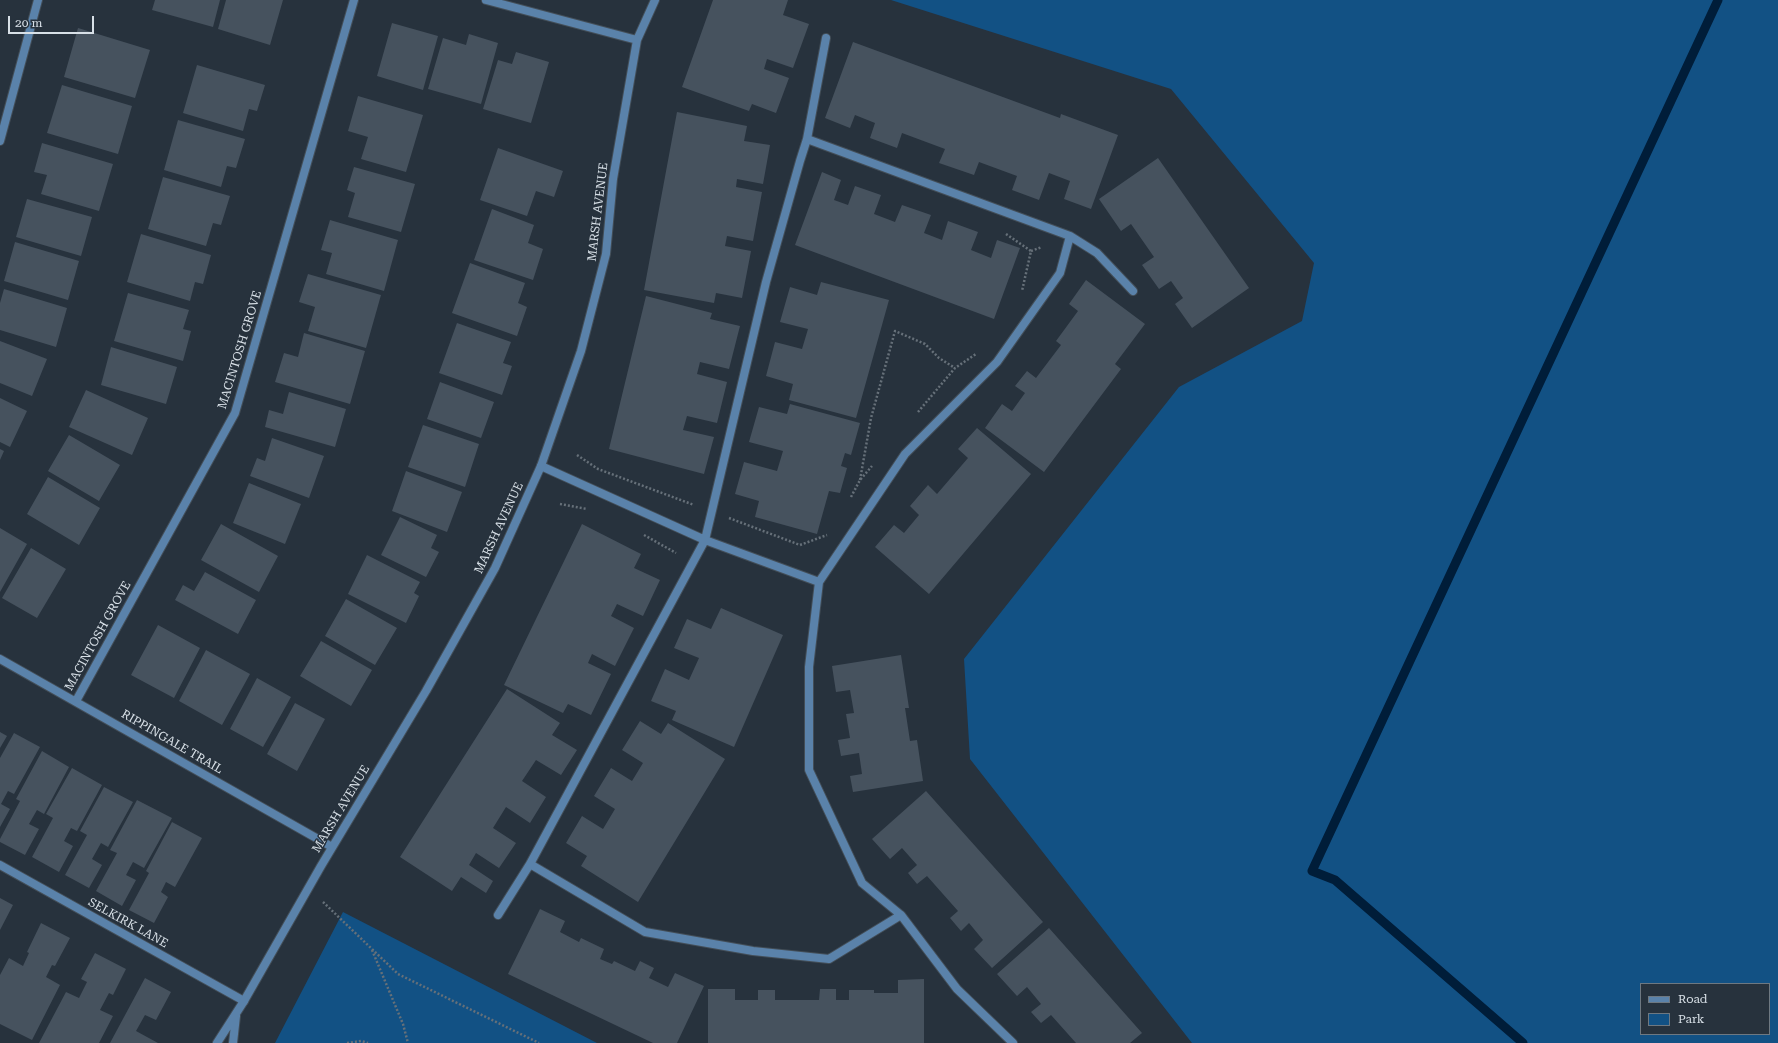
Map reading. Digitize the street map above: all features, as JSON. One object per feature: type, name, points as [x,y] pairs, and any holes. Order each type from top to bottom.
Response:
[{"type":"street","points":[[0,141],[38,0]]},
{"type":"street","name":"MACINTOSH GROVE","points":[[76,701],[235,413],[354,0]]},
{"type":"street","points":[[486,0],[637,40]]},
{"type":"street","name":"MARSH AVENUE","points":[[216,1043],[236,1016],[332,847],[426,691],[495,568],[541,466],[581,351],[606,254],[613,179],[637,40],[654,0]]},
{"type":"street","points":[[498,915],[530,864],[704,540],[766,282],[807,139],[826,38]]},
{"type":"street","points":[[807,139],[1070,236],[1097,253],[1133,291]]},
{"type":"street","points":[[1013,1043],[957,989],[901,915],[862,883],[809,770],[809,667],[819,582],[905,454],[997,362],[1060,273],[1070,236]]},
{"type":"street","points":[[541,466],[704,540],[819,582]]},
{"type":"street","name":"RIPPINGALE TRAIL","points":[[0,659],[332,847]]},
{"type":"street","points":[[530,864],[645,932],[753,951],[829,959],[901,915]]},
{"type":"street","name":"SELKIRK LANE","points":[[0,865],[244,1001]]},
{"type":"street","name":"MARSH AVENUE","points":[[233,1043],[236,1016]]},
{"type":"path","points":[[1002,232],[1031,251],[1023,291],[1019,297]]},
{"type":"path","points":[[860,480],[871,418],[895,331],[925,344],[939,358],[955,368]]},
{"type":"path","points":[[915,415],[955,368],[981,351]]},
{"type":"path","points":[[577,455],[598,469],[800,545],[832,533]]},
{"type":"path","points":[[849,500],[860,480],[875,462]]},
{"type":"path","points":[[560,504],[590,509]]},
{"type":"path","points":[[638,532],[692,561]]},
{"type":"path","points":[[309,887],[398,974],[539,1043]]},
{"type":"path","points":[[371,948],[403,1024],[408,1043]]},
{"type":"path","points":[[347,1043],[361,1041],[368,1043]]},
{"type":"green space","points":[[891,0],[1778,0],[1778,1043],[1192,1043],[970,759],[964,659],[1179,387],[1302,321],[1314,263],[1171,89]]},
{"type":"green space","points":[[343,912],[597,1043],[275,1043]]},
{"type":"building","points":[[155,0],[220,0],[213,27],[152,10]]},
{"type":"building","points":[[226,0],[283,0],[270,45],[218,29]]},
{"type":"building","points":[[713,0],[788,0],[783,15],[809,24],[793,68],[767,59],[764,69],[789,78],[776,113],[752,104],[749,111],[682,87]]},
{"type":"building","points":[[392,23],[438,36],[423,90],[377,76]]},
{"type":"building","points":[[78,28],[150,50],[135,98],[64,77]]},
{"type":"building","points":[[469,34],[498,43],[481,104],[428,89],[443,38],[466,45]]},
{"type":"building","points":[[853,42],[1060,118],[1061,114],[1118,135],[1091,209],[1064,199],[1070,181],[1049,173],[1039,200],[1012,190],[1017,176],[979,162],[974,175],[939,163],[945,149],[902,133],[897,148],[870,138],[875,123],[855,115],[850,128],[825,118]]},
{"type":"building","points":[[516,52],[549,62],[531,123],[483,109],[498,60],[512,64]]},
{"type":"building","points":[[197,65],[265,85],[257,111],[249,109],[243,131],[183,113]]},
{"type":"building","points":[[62,85],[132,106],[118,154],[47,133]]},
{"type":"building","points":[[358,96],[423,115],[406,172],[361,159],[368,137],[348,131]]},
{"type":"building","points":[[677,112],[747,126],[744,141],[770,145],[763,184],[737,179],[736,187],[762,192],[753,241],[727,236],[725,246],[751,251],[742,298],[716,293],[714,303],[644,290]]},
{"type":"building","points":[[178,120],[245,139],[236,168],[227,166],[221,187],[164,170]]},
{"type":"building","points":[[42,143],[113,164],[99,211],[41,194],[47,175],[34,172]]},
{"type":"building","points":[[498,148],[563,171],[554,197],[536,191],[527,216],[480,200]]},
{"type":"building","points":[[1158,158],[1249,288],[1192,328],[1175,304],[1183,298],[1171,281],[1159,289],[1142,265],[1154,257],[1131,224],[1121,231],[1099,199]]},
{"type":"building","points":[[354,167],[415,184],[401,232],[348,217],[355,193],[347,190]]},
{"type":"building","points":[[822,172],[841,180],[834,200],[848,205],[855,186],[881,195],[874,214],[895,222],[902,205],[931,215],[924,233],[942,240],[948,221],[978,232],[971,250],[991,258],[997,240],[1020,248],[994,319],[795,245]]},
{"type":"building","points":[[163,177],[230,196],[221,225],[213,223],[206,246],[148,229]]},
{"type":"building","points":[[27,199],[92,217],[81,256],[16,237]]},
{"type":"building","points":[[492,209],[534,225],[528,243],[543,249],[533,280],[474,260]]},
{"type":"building","points":[[330,220],[398,240],[384,291],[326,274],[332,253],[321,250]]},
{"type":"building","points":[[141,234],[211,255],[203,284],[195,282],[190,301],[127,282]]},
{"type":"building","points":[[15,242],[79,261],[68,300],[4,281]]},
{"type":"building","points":[[470,263],[525,283],[518,303],[527,307],[517,336],[452,313]]},
{"type":"building","points":[[308,274],[381,295],[366,348],[308,331],[315,307],[299,302]]},
{"type":"building","points":[[1086,280],[1145,324],[1115,364],[1121,369],[1044,472],[985,428],[1002,404],[1012,411],[1025,393],[1015,386],[1027,371],[1036,378],[1061,345],[1056,341],[1078,311],[1069,304]]},
{"type":"building","points":[[821,282],[889,300],[856,418],[789,400],[793,384],[766,376],[775,342],[802,349],[808,329],[780,322],[790,287],[817,295]]},
{"type":"building","points":[[4,289],[67,308],[56,347],[0,330],[0,303]]},
{"type":"building","points":[[128,293],[189,310],[183,329],[191,331],[183,361],[114,341]]},
{"type":"building","points":[[646,296],[712,313],[710,319],[740,326],[729,369],[700,362],[697,374],[727,382],[717,423],[687,416],[683,430],[714,437],[704,474],[609,449]]},
{"type":"building","points":[[457,323],[511,342],[503,363],[512,366],[502,395],[439,373]]},
{"type":"building","points":[[304,333],[365,351],[350,404],[275,382],[284,353],[298,357]]},
{"type":"building","points":[[0,341],[47,359],[32,396],[0,383]]},
{"type":"building","points":[[111,347],[177,367],[166,404],[101,385]]},
{"type":"building","points":[[440,382],[494,402],[481,438],[427,419]]},
{"type":"building","points":[[86,390],[148,418],[132,455],[69,427]]},
{"type":"building","points":[[289,392],[346,409],[335,447],[265,427],[269,410],[283,414]]},
{"type":"building","points":[[0,398],[27,411],[10,447],[0,442]]},
{"type":"building","points":[[790,404],[860,423],[851,455],[845,453],[841,466],[847,468],[840,493],[829,491],[817,534],[755,517],[759,501],[735,494],[744,462],[777,471],[783,451],[749,442],[759,407],[787,414]]},
{"type":"building","points":[[423,425],[479,444],[465,487],[408,467]]},
{"type":"building","points":[[977,428],[1031,474],[929,594],[875,547],[894,525],[904,533],[919,515],[910,506],[928,485],[937,494],[968,458],[958,449]]},
{"type":"building","points":[[69,435],[120,465],[99,501],[48,471]]},
{"type":"building","points":[[272,438],[324,456],[309,498],[250,476],[257,458],[265,461]]},
{"type":"building","points":[[0,449],[4,451],[0,460]]},
{"type":"building","points":[[406,471],[462,492],[447,532],[392,511]]},
{"type":"building","points":[[48,477],[100,508],[79,545],[27,514]]},
{"type":"building","points":[[249,483],[301,504],[285,544],[233,523]]},
{"type":"building","points":[[400,517],[437,535],[431,548],[439,552],[426,577],[381,555]]},
{"type":"building","points":[[221,524],[278,556],[259,592],[201,560]]},
{"type":"building","points":[[582,524],[641,554],[634,568],[660,580],[643,616],[617,604],[611,616],[634,628],[615,666],[592,654],[588,663],[611,674],[591,715],[568,704],[563,713],[504,685]]},
{"type":"building","points":[[0,528],[27,544],[0,592]]},
{"type":"building","points":[[31,548],[66,569],[37,618],[2,598]]},
{"type":"building","points":[[367,555],[420,582],[414,593],[419,596],[406,623],[348,594]]},
{"type":"building","points":[[205,572],[256,600],[238,634],[175,600],[183,585],[194,591]]},
{"type":"building","points":[[346,599],[397,628],[375,665],[325,636]]},
{"type":"building","points":[[721,608],[783,635],[734,747],[672,720],[676,711],[651,701],[665,669],[689,680],[699,658],[674,648],[687,619],[711,629]]},
{"type":"building","points":[[158,625],[200,648],[174,698],[131,675]]},
{"type":"building","points":[[321,641],[372,670],[351,706],[300,676]]},
{"type":"building","points":[[206,650],[250,674],[222,725],[179,701]]},
{"type":"building","points":[[901,655],[909,708],[905,708],[910,741],[917,740],[923,781],[853,792],[850,776],[862,774],[859,753],[841,756],[838,740],[850,738],[846,714],[854,713],[850,690],[836,692],[832,666]]},
{"type":"building","points":[[257,678],[291,697],[263,747],[230,729]]},
{"type":"building","points":[[507,689],[560,723],[552,735],[577,750],[561,775],[536,760],[522,781],[546,797],[530,823],[506,807],[493,828],[516,843],[499,868],[476,853],[469,865],[493,881],[486,893],[461,877],[452,891],[400,857]]},
{"type":"building","points":[[295,703],[325,719],[297,771],[267,754]]},
{"type":"building","points":[[640,721],[661,734],[668,723],[725,759],[638,902],[581,866],[587,856],[566,843],[582,816],[603,829],[615,809],[594,796],[611,768],[632,781],[643,763],[622,750]]},
{"type":"building","points":[[0,732],[7,736],[0,748]]},
{"type":"building","points":[[14,733],[40,747],[14,794],[8,791],[1,804],[10,809],[0,827],[0,758]]},
{"type":"building","points":[[42,751],[69,767],[44,814],[37,810],[29,824],[39,829],[25,855],[0,842],[0,839],[20,801],[16,799]]},
{"type":"building","points":[[72,768],[102,785],[77,831],[71,828],[64,841],[73,846],[59,872],[32,857],[53,818],[46,814]]},
{"type":"building","points":[[104,787],[133,802],[108,847],[101,843],[92,859],[102,865],[89,888],[65,875],[87,835],[80,831]]},
{"type":"building","points":[[926,791],[1043,922],[992,968],[974,949],[983,940],[969,923],[961,931],[950,918],[958,911],[927,876],[917,884],[908,873],[917,865],[902,848],[890,859],[872,839]]},
{"type":"building","points":[[137,800],[172,818],[144,868],[133,862],[126,875],[136,880],[122,906],[96,891],[117,853],[110,850]]},
{"type":"building","points":[[172,822],[202,838],[175,887],[166,882],[161,892],[168,897],[154,923],[129,910],[149,873],[146,871]]},
{"type":"building","points":[[0,898],[13,905],[0,930]]},
{"type":"building","points":[[540,909],[565,921],[560,932],[579,942],[581,938],[604,949],[600,959],[612,964],[614,961],[635,971],[640,961],[654,968],[649,978],[668,987],[675,973],[704,986],[677,1043],[653,1043],[508,974]]},
{"type":"building","points":[[41,923],[70,938],[55,966],[52,965],[46,977],[60,985],[32,1040],[0,1024],[0,975],[9,958],[23,966],[29,953],[27,952]]},
{"type":"building","points":[[1049,928],[1142,1033],[1130,1043],[1076,1043],[1051,1015],[1041,1023],[1031,1012],[1041,1004],[1027,987],[1017,996],[997,974]]},
{"type":"building","points":[[95,953],[126,969],[113,995],[109,993],[100,1010],[113,1016],[99,1043],[39,1043],[66,992],[79,998],[87,982],[81,979]]},
{"type":"building","points":[[145,978],[171,992],[156,1020],[145,1015],[136,1031],[158,1043],[110,1043]]},
{"type":"building","points":[[924,979],[924,1043],[708,1043],[708,989],[735,989],[735,1000],[758,1000],[758,990],[775,990],[775,1000],[819,1000],[820,989],[836,989],[836,1000],[849,1000],[849,990],[874,990],[874,993],[898,993],[898,980]]},
{"type":"waterway","points":[[1523,1043],[1335,880],[1312,871],[1718,0]]}]
